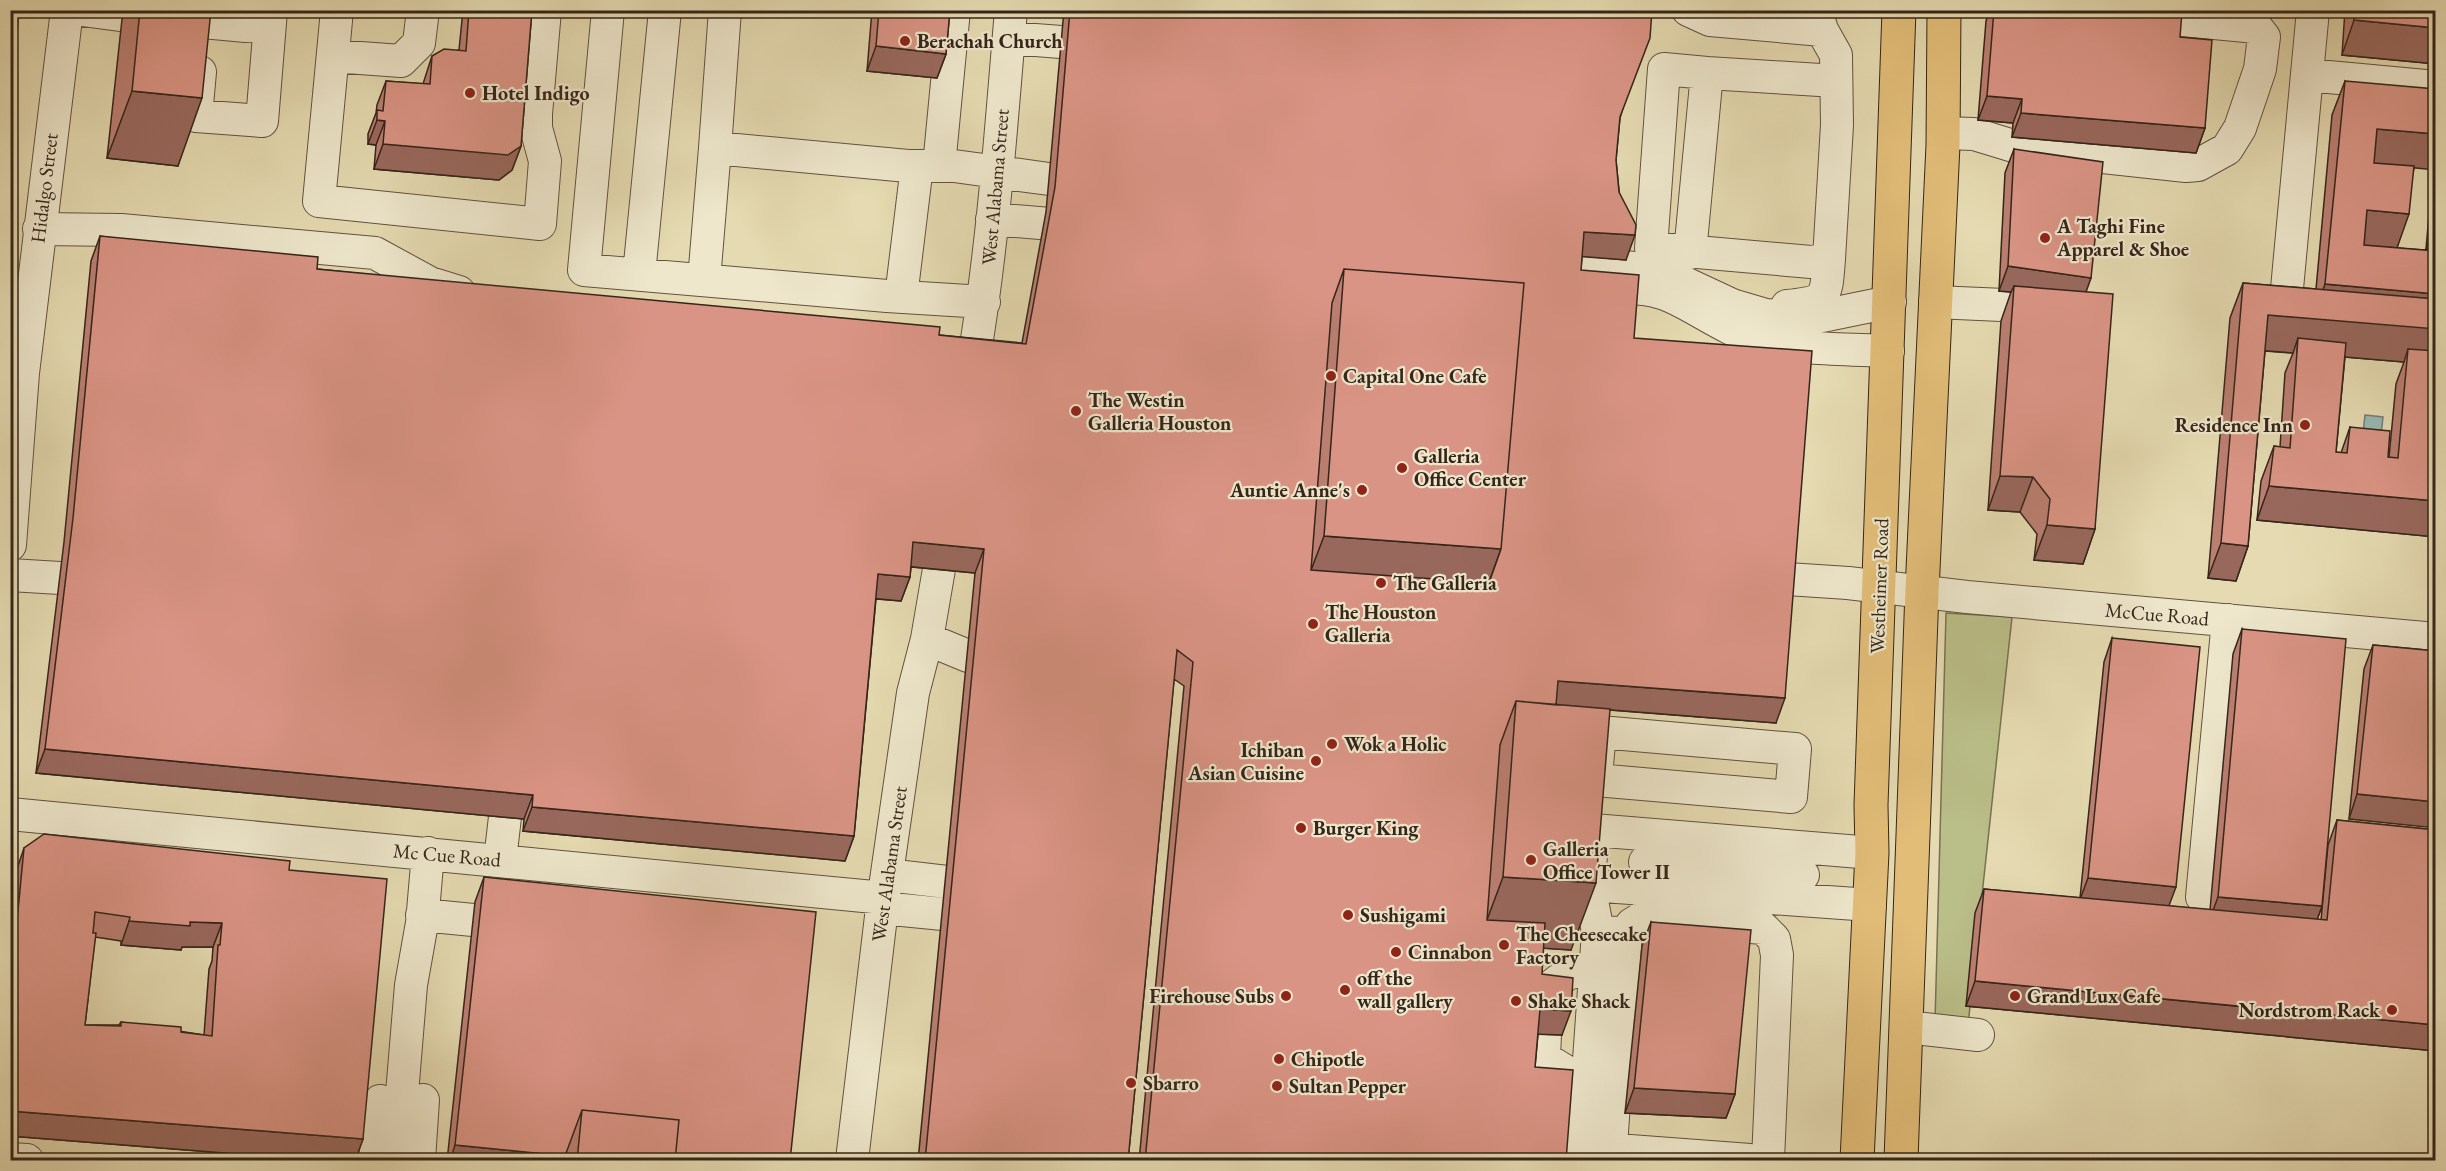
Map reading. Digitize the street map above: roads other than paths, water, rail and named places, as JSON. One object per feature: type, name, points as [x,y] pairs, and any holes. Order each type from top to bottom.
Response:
[{"type":"main road","name":"Westheimer Road","points":[[1857,1159],[1872,853],[1871,805],[1899,10]]},
{"type":"main road","points":[[1901,1161],[1922,591],[1943,139],[1944,10]]},
{"type":"main road","points":[[1899,52],[1922,136],[1926,142],[1943,139]]},
{"type":"main road","points":[[1895,168],[1914,190],[1912,227],[1935,303]]},
{"type":"main road","points":[[1872,853],[1880,859],[1885,873],[1885,900],[1908,984]]},
{"type":"street","name":"Hidalgo Street","points":[[10,545],[17,373],[39,229],[67,10]]},
{"type":"street","points":[[82,10],[120,15]]},
{"type":"street","points":[[338,10],[319,201],[540,224],[546,161],[536,128],[536,114],[545,10]]},
{"type":"street","points":[[333,56],[401,61],[419,42],[423,10]]},
{"type":"street","points":[[608,10],[584,270],[984,302]]},
{"type":"street","points":[[639,274],[665,10]]},
{"type":"street","points":[[704,280],[725,10]]},
{"type":"street","points":[[902,297],[928,166],[954,10]]},
{"type":"street","points":[[1688,10],[1710,20],[1819,20],[1836,55],[1837,125],[1827,284],[1823,297],[1813,304],[1772,308],[1732,305]]},
{"type":"street","points":[[2285,310],[2313,10]]},
{"type":"street","points":[[1943,139],[1974,134],[2020,148],[2186,166],[2198,165],[2227,149],[2240,128],[2260,69],[2264,37],[2257,28],[2106,13]]},
{"type":"street","points":[[271,17],[262,121],[196,116],[199,21],[246,26],[271,17]]},
{"type":"street","points":[[1010,24],[1061,42]]},
{"type":"street","name":"West Alabama Street","points":[[973,364],[984,302],[992,229],[1010,24]]},
{"type":"street","points":[[1829,259],[1811,262],[1651,248],[1664,69],[1836,81]]},
{"type":"street","points":[[1690,253],[1707,73]]},
{"type":"street","points":[[2307,75],[2436,87]]},
{"type":"street","points":[[714,148],[996,172],[1049,179]]},
{"type":"street","points":[[39,229],[121,230],[375,253],[430,284],[446,290],[489,298]]},
{"type":"street","points":[[992,229],[1110,239]]},
{"type":"street","points":[[1888,351],[1798,345],[1759,339],[1732,330],[1670,296],[1574,273],[1634,267],[1674,278],[1732,305],[1766,315],[1812,318],[1890,302]]},
{"type":"street","points":[[1935,303],[2076,309]]},
{"type":"street","name":"West Alabama Street","points":[[852,1161],[884,894],[913,693],[927,639],[939,569]]},
{"type":"street","points":[[10,575],[60,578]]},
{"type":"street","name":"McCue Road","points":[[1787,579],[2436,639]]},
{"type":"street","points":[[2202,897],[2228,620]]},
{"type":"street","points":[[927,639],[968,656]]},
{"type":"street","points":[[1596,780],[1791,797],[1796,748],[1600,732],[1596,780],[1589,885],[1612,932],[1596,1154]]},
{"type":"street","name":"Mc Cue Road","points":[[10,814],[884,894]]},
{"type":"street","points":[[500,860],[505,817]]},
{"type":"street","points":[[1593,830],[1803,875],[1870,905]]},
{"type":"street","points":[[397,1154],[431,990],[422,919],[428,853]]},
{"type":"street","points":[[1589,885],[1803,875],[1872,853]]},
{"type":"street","points":[[1645,862],[1803,875]]},
{"type":"street","points":[[884,894],[947,882]]},
{"type":"street","points":[[884,894],[944,914]]},
{"type":"street","points":[[1596,1154],[1588,1085],[1595,966],[1612,932],[1642,918],[1763,928],[1774,939],[1777,955],[1768,1161]]},
{"type":"street","points":[[422,919],[473,920]]},
{"type":"street","points":[[397,1154],[390,981],[422,919]]},
{"type":"street","points":[[1548,1000],[1549,988],[1558,981],[1568,974],[1595,966]]},
{"type":"street","points":[[1906,1027],[1978,1035]]},
{"type":"street","points":[[1545,1034],[1544,1058],[1588,1085]]},
{"type":"street","points":[[1596,1154],[1750,1161]]},
{"type":"street","points":[[10,1159],[27,1161]]},
{"type":"water","points":[[2365,415],[2383,417],[2379,452],[2361,451]]},
{"type":"place","name":"Berachah Church","points":[[905,41]]},
{"type":"place","name":"Hotel Indigo","points":[[470,93]]},
{"type":"place","name":"A Taghi Fine Apparel & Shoe","points":[[2045,238]]},
{"type":"place","name":"Capital One Cafe","points":[[1331,376]]},
{"type":"place","name":"The Westin Galleria Houston","points":[[1076,411]]},
{"type":"place","name":"Residence Inn","points":[[2305,425]]},
{"type":"place","name":"Galleria Office Center","points":[[1402,468]]},
{"type":"place","name":"Auntie Anne's","points":[[1362,490]]},
{"type":"place","name":"The Galleria","points":[[1381,583]]},
{"type":"place","name":"The Houston Galleria","points":[[1313,624]]},
{"type":"place","name":"Wok a Holic","points":[[1332,744]]},
{"type":"place","name":"Ichiban Asian Cuisine","points":[[1316,761]]},
{"type":"place","name":"Burger King","points":[[1301,828]]},
{"type":"place","name":"Galleria Office Tower II","points":[[1531,860]]},
{"type":"place","name":"Sushigami","points":[[1348,915]]},
{"type":"place","name":"The Cheesecake Factory","points":[[1504,945]]},
{"type":"place","name":"Cinnabon","points":[[1396,952]]},
{"type":"place","name":"off the wall gallery","points":[[1345,990]]},
{"type":"place","name":"Firehouse Subs","points":[[1286,996]]},
{"type":"place","name":"Grand Lux Cafe","points":[[2015,996]]},
{"type":"place","name":"Shake Shack","points":[[1516,1001]]},
{"type":"place","name":"Nordstrom Rack","points":[[2392,1010]]},
{"type":"place","name":"Chipotle","points":[[1279,1059]]},
{"type":"place","name":"Sbarro","points":[[1131,1083]]},
{"type":"place","name":"Sultan Pepper","points":[[1277,1086]]}]
